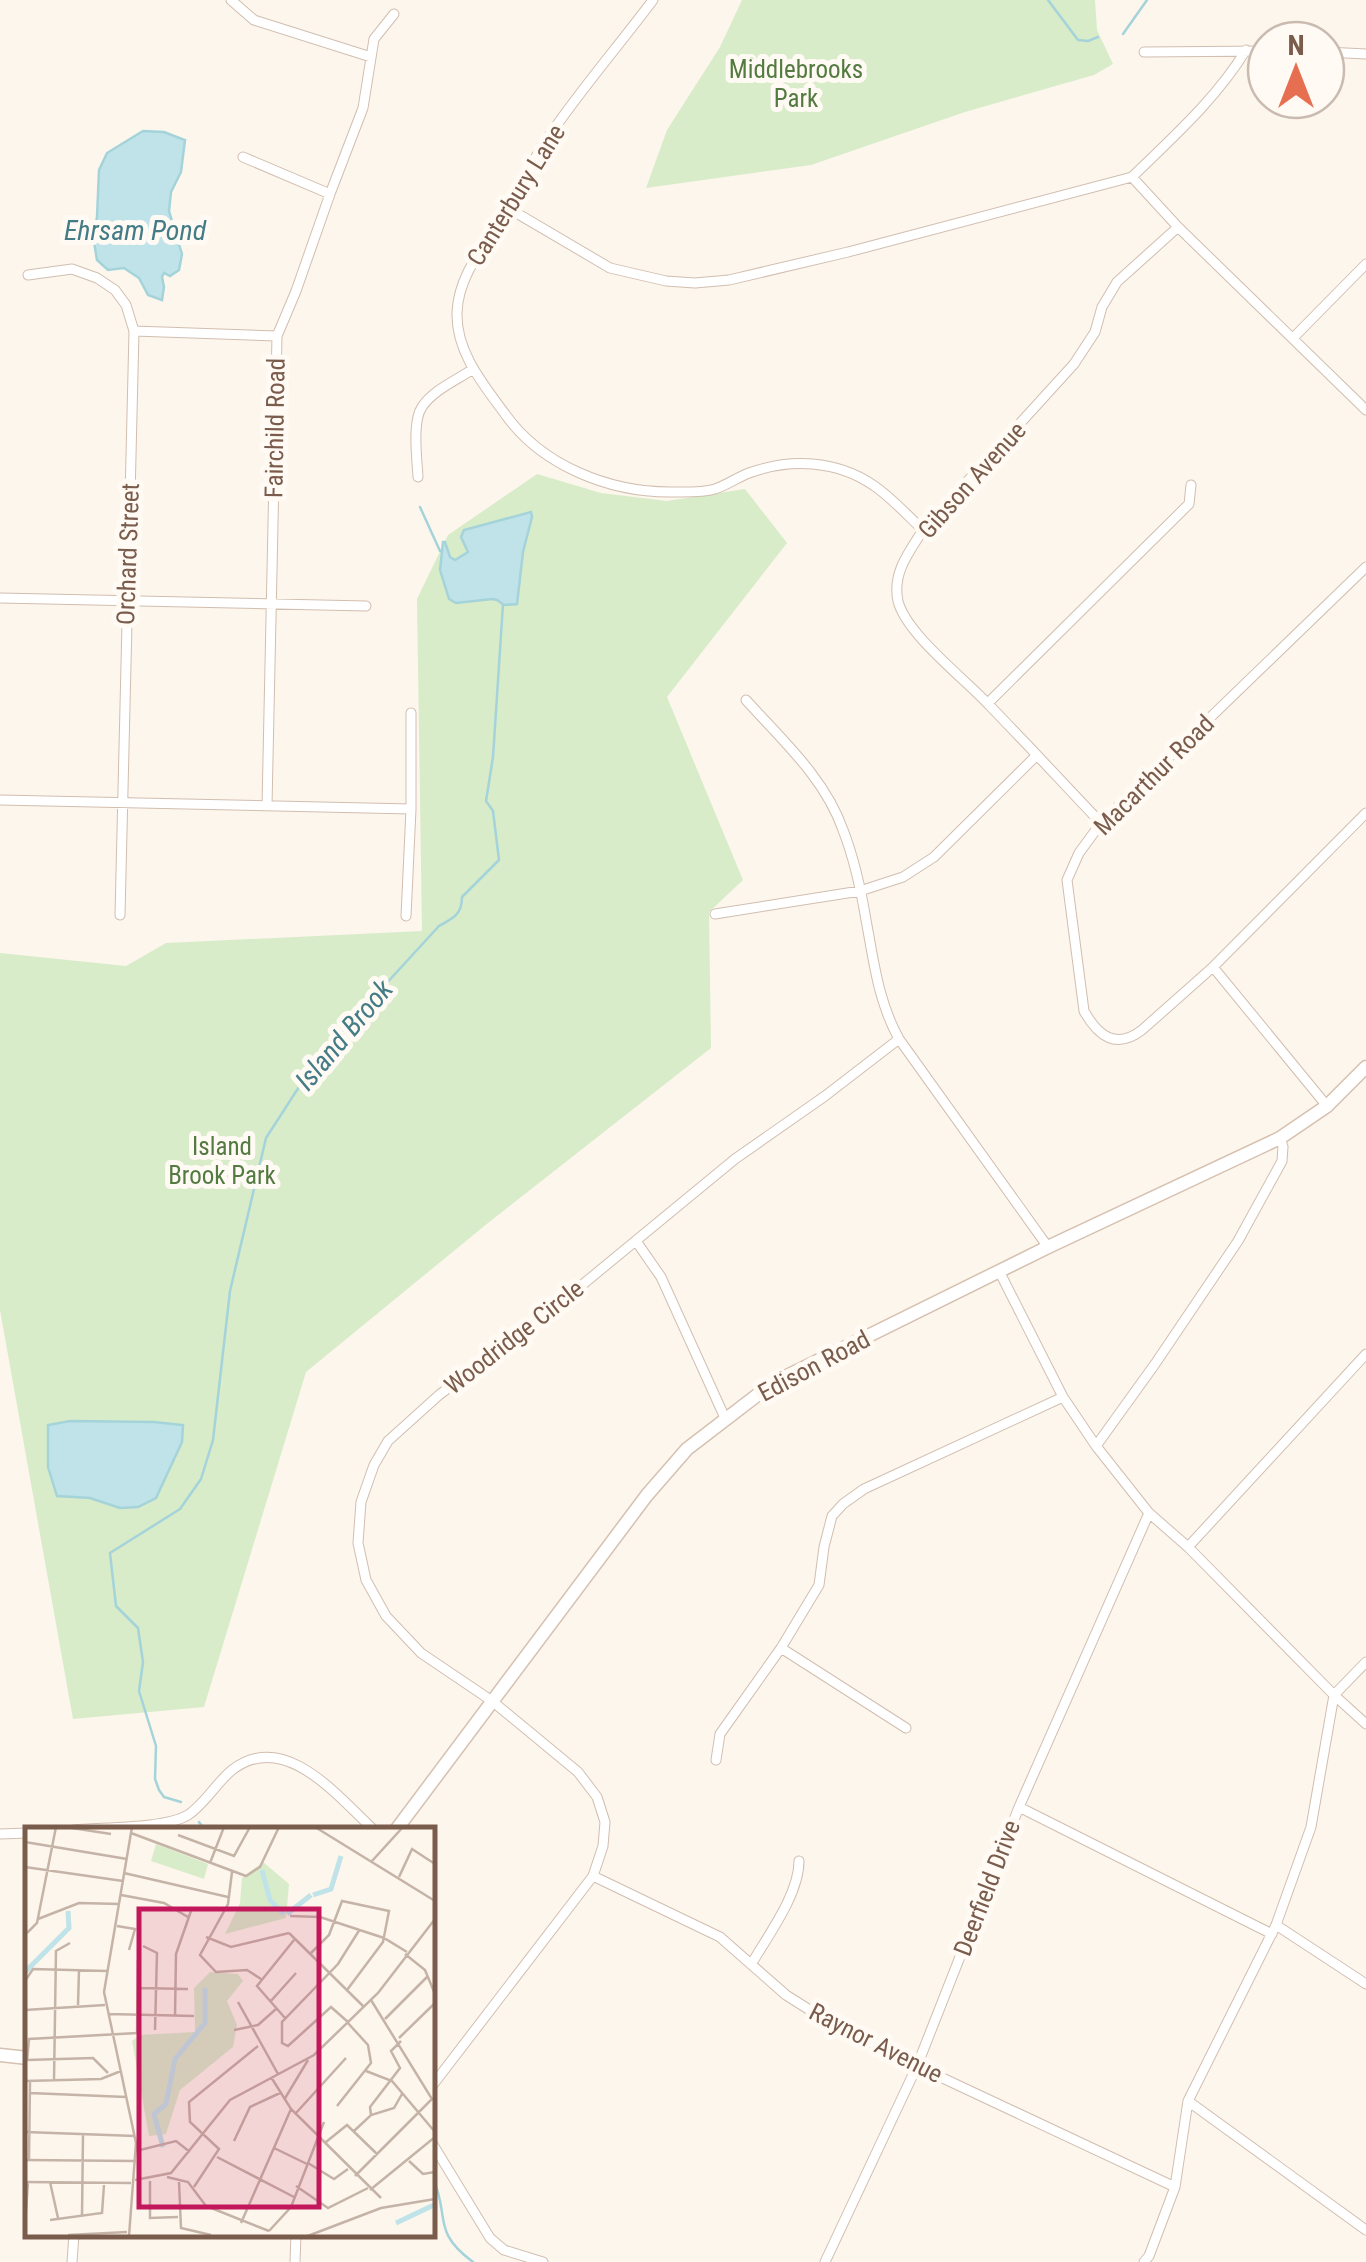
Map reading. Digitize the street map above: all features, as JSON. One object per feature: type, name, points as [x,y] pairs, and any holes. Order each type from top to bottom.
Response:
[{"type":"street","points":[[231,0],[254,20],[370,56]]},
{"type":"street","name":"Canterbury Lane","points":[[653,0],[544,144],[463,280],[457,314],[463,348],[473,369],[517,431],[584,476],[624,488],[712,490],[782,462],[815,464],[854,473],[875,486],[924,530]]},
{"type":"street","name":"Fairchild Road","points":[[267,806],[277,336],[364,108],[374,39],[394,14]]},
{"type":"street","points":[[508,208],[610,268],[631,275],[695,283],[729,280],[1132,178],[1201,109],[1232,74],[1246,50]]},
{"type":"street","points":[[1144,52],[1246,50]]},
{"type":"street","points":[[243,157],[330,194]]},
{"type":"street","points":[[1132,178],[1366,410]]},
{"type":"street","name":"Gibson Avenue","points":[[1102,823],[933,651],[899,605],[896,582],[904,560],[924,530],[1074,364],[1095,332],[1102,307],[1117,282],[1178,227]]},
{"type":"street","points":[[1293,338],[1366,264]]},
{"type":"street","points":[[28,275],[72,269],[97,278],[115,290],[126,305],[134,330],[277,336]]},
{"type":"street","name":"Orchard Street","points":[[120,915],[134,330]]},
{"type":"street","points":[[418,477],[419,410],[430,397],[473,369]]},
{"type":"street","points":[[988,703],[1189,504],[1191,485]]},
{"type":"street","name":"Macarthur Road","points":[[1366,567],[1102,823],[1079,853],[1067,880],[1084,1011],[1094,1028],[1110,1039],[1130,1039],[1213,967],[1366,813]]},
{"type":"street","points":[[0,598],[366,606]]},
{"type":"street","points":[[746,700],[812,773],[843,828],[886,1016],[1048,1247]]},
{"type":"street","points":[[406,916],[411,713]]},
{"type":"street","points":[[715,914],[860,891],[903,876],[934,857],[1037,755]]},
{"type":"street","points":[[0,800],[411,809]]},
{"type":"street","points":[[1213,967],[1327,1106]]},
{"type":"street","name":"Woodridge Circle","points":[[592,1876],[603,1846],[605,1822],[597,1798],[578,1772],[492,1701],[421,1653],[386,1616],[366,1580],[358,1543],[360,1502],[374,1464],[388,1441],[439,1395],[548,1313],[735,1159],[899,1039]]},
{"type":"street","name":"Edison Road","points":[[398,1827],[647,1495],[687,1449],[725,1418],[773,1383],[1280,1138],[1327,1106],[1366,1067]]},
{"type":"street","points":[[1096,1446],[1238,1241],[1282,1161],[1280,1138]]},
{"type":"street","points":[[636,1241],[662,1277],[725,1418]]},
{"type":"street","points":[[999,1271],[1064,1397],[1096,1446],[1149,1513],[1366,1724]]},
{"type":"street","points":[[1188,1548],[1366,1354]]},
{"type":"street","points":[[716,1760],[720,1734],[819,1585],[828,1529],[832,1516],[843,1504],[864,1490],[1064,1397]]},
{"type":"street","name":"Deerfield Drive","points":[[825,2262],[917,2066],[1019,1807],[1149,1513]]},
{"type":"street","points":[[780,1648],[906,1728]]},
{"type":"street","points":[[1144,2262],[1175,2187],[1188,2100],[1274,1930],[1310,1827],[1334,1695],[1366,1662]]},
{"type":"street","points":[[109,1827],[169,1822],[190,1814],[232,1769],[256,1758],[280,1758],[305,1768],[371,1827]]},
{"type":"street","points":[[1019,1807],[1274,1930],[1366,1984]]},
{"type":"street","points":[[0,1834],[25,1833]]},
{"type":"street","points":[[752,1963],[794,1888],[799,1861]]},
{"type":"street","points":[[435,2082],[592,1876]]},
{"type":"street","name":"Raynor Avenue","points":[[592,1876],[720,1937],[786,1995],[816,2014],[1175,2187]]},
{"type":"street","points":[[0,2056],[25,2058]]},
{"type":"street","points":[[1188,2100],[1366,2230]]},
{"type":"street","points":[[435,2148],[490,2238],[504,2250],[543,2262]]},
{"type":"street","points":[[72,2262],[74,2237]]},
{"type":"street","points":[[295,2262],[296,2237]]},
{"type":"green space","name":"Middlebrooks Park","points":[[742,0],[1095,0],[1097,30],[1113,64],[1094,75],[965,112],[811,165],[646,188],[667,130],[720,47]]},
{"type":"green space","name":"Island Brook Park","points":[[537,474],[601,493],[667,501],[745,489],[787,543],[667,697],[743,880],[709,912],[711,1048],[306,1372],[204,1707],[73,1719],[0,1310],[0,953],[126,966],[166,943],[422,931],[417,599],[448,535]]},
{"type":"water","name":"Ehrsam Pond","points":[[143,131],[164,132],[185,140],[181,172],[171,192],[169,211],[182,254],[179,270],[162,277],[162,300],[148,295],[139,278],[124,268],[108,270],[97,260],[93,236],[99,170],[107,153]]},
{"type":"water","points":[[531,512],[517,604],[504,605],[492,599],[456,603],[449,599],[440,570],[443,542],[455,560],[468,552],[461,537],[464,530]]},
{"type":"water","points":[[70,1421],[183,1425],[182,1442],[156,1498],[138,1507],[120,1508],[90,1498],[57,1496],[48,1467],[48,1425]]},
{"type":"waterway","points":[[1048,0],[1078,40],[1098,37]]},
{"type":"waterway","points":[[1123,34],[1147,0]]},
{"type":"waterway","name":"Island Brook","points":[[420,507],[440,551]]},
{"type":"waterway","name":"Island Brook","points":[[181,1802],[164,1797],[155,1779],[156,1746],[139,1691],[143,1662],[138,1628],[116,1606],[110,1553],[180,1509],[201,1479],[213,1440],[230,1291],[266,1138],[317,1059],[439,926],[456,915],[462,897],[499,860],[493,811],[486,801],[493,757],[503,604]]},
{"type":"waterway","name":"Island Brook","points":[[199,1822],[203,1827]]},
{"type":"waterway","name":"Island Brook","points":[[435,2184],[446,2231],[473,2262]]}]
